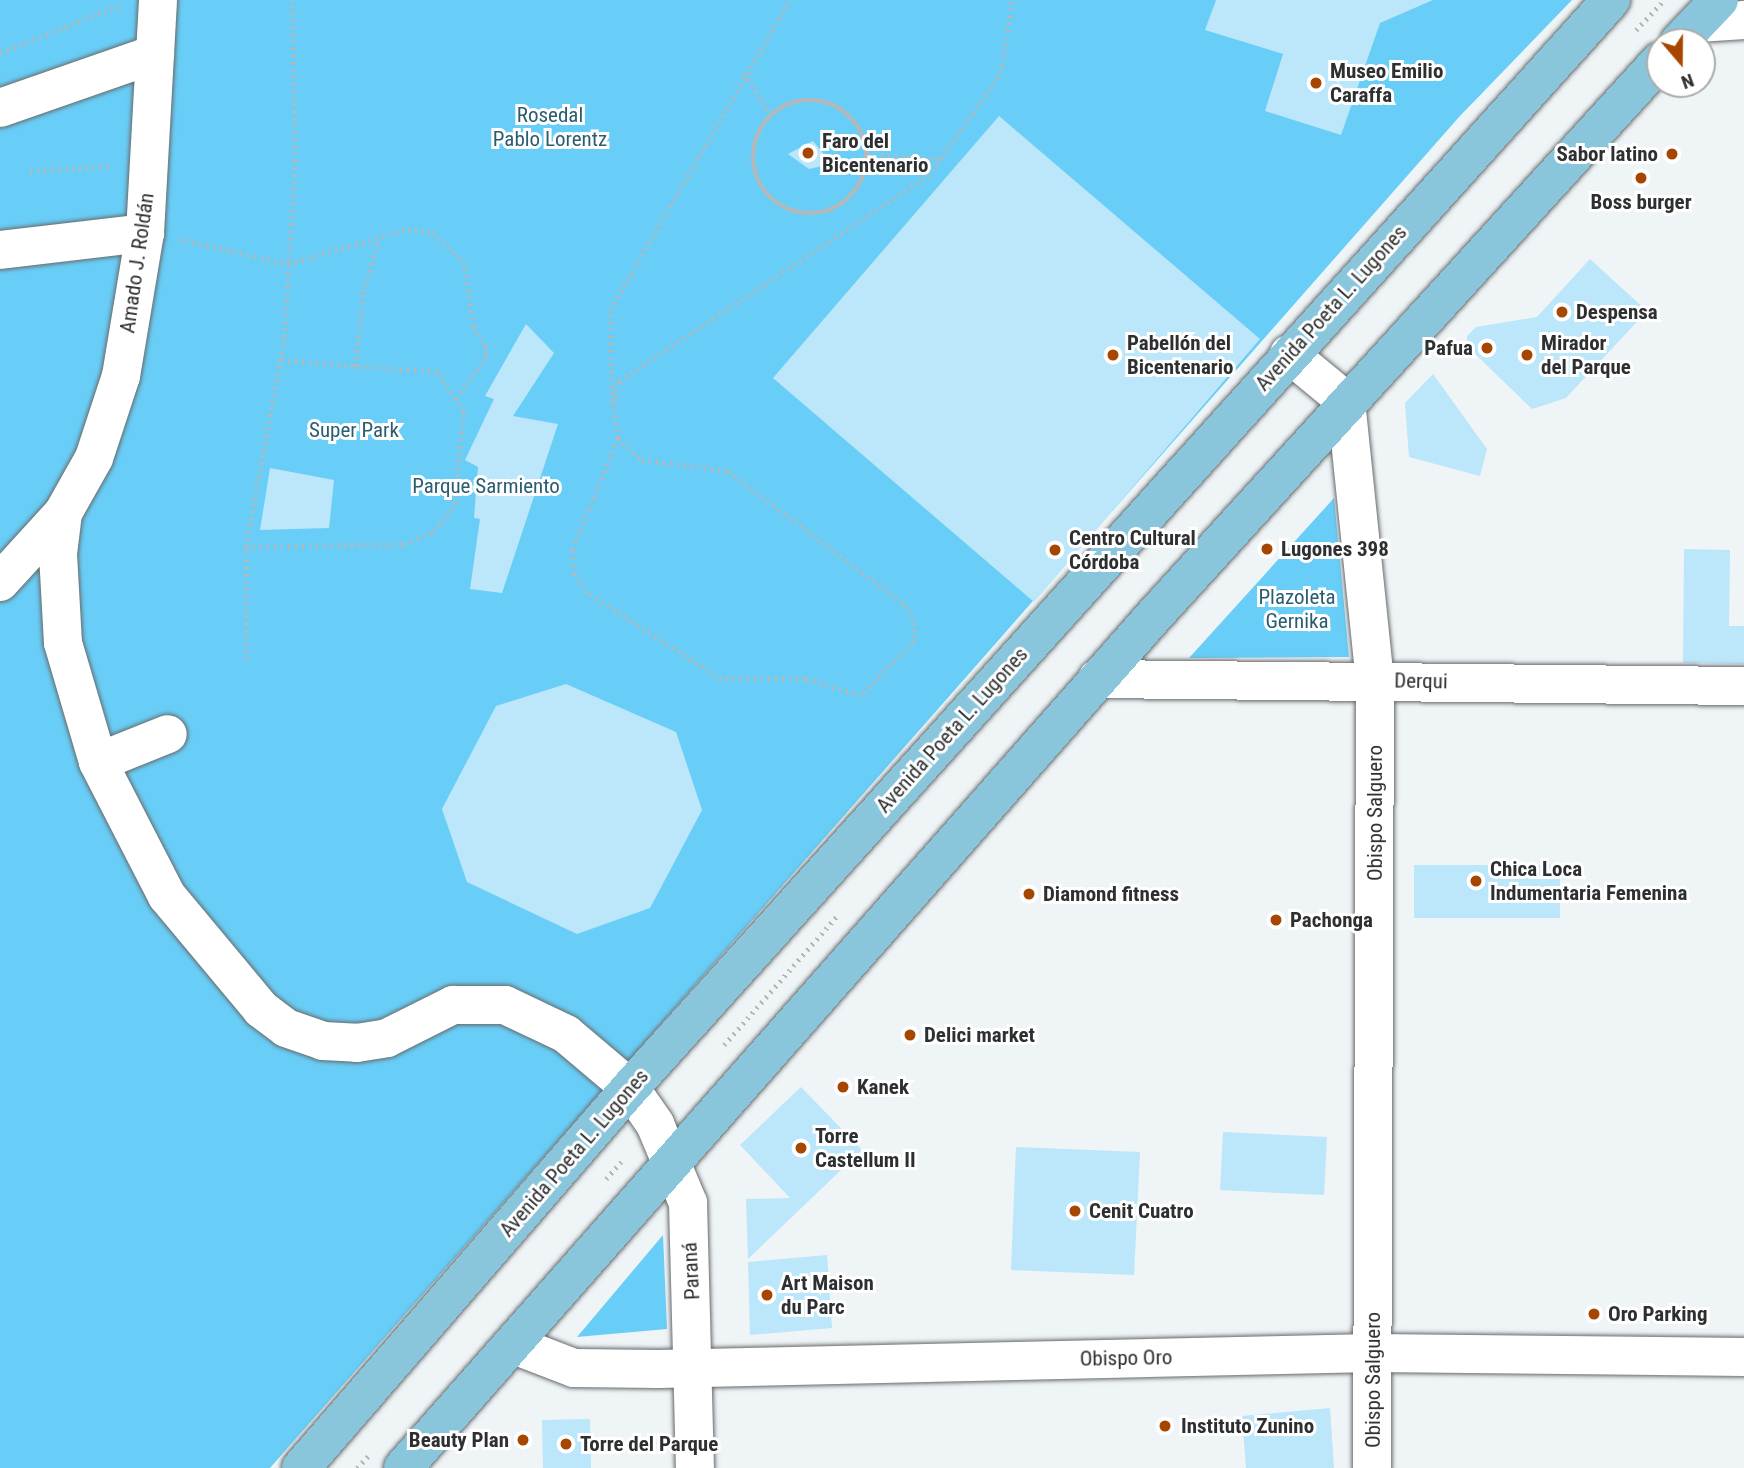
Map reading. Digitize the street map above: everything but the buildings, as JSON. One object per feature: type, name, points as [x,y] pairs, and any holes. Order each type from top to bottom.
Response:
[{"type":"main road","name":"Avenida Poeta L. Lugones","points":[[301,1468],[630,1088],[1611,0]]},
{"type":"main road","points":[[403,1468],[1346,401],[1646,76]]},
{"type":"street","name":"Amado J. Roldán","points":[[64,513],[94,458],[121,376],[145,233],[158,0]]},
{"type":"street","points":[[1699,22],[1744,20]]},
{"type":"street","points":[[0,108],[155,54]]},
{"type":"street","points":[[0,250],[145,233]]},
{"type":"street","points":[[1289,354],[1346,401]]},
{"type":"street","name":"Obispo Salguero","points":[[1346,401],[1375,680],[1372,1468]]},
{"type":"street","points":[[0,582],[64,513]]},
{"type":"street","points":[[64,513],[58,554],[62,643],[98,762],[167,896],[261,1009],[286,1028],[323,1041],[357,1043],[387,1038],[453,1004],[505,1004],[566,1034],[630,1088]]},
{"type":"street","name":"Derqui","points":[[1097,680],[1375,680],[1744,686]]},
{"type":"street","points":[[98,762],[168,734]]},
{"type":"street","name":"Paraná","points":[[630,1088],[673,1164],[688,1203],[695,1367],[695,1468]]},
{"type":"street","name":"Obispo Oro","points":[[514,1345],[543,1361],[574,1367],[695,1367],[1373,1353],[1744,1357]]},
{"type":"path","points":[[0,53],[114,10],[124,0]]},
{"type":"path","points":[[246,660],[246,547],[280,360],[288,264],[295,162],[292,0]]},
{"type":"path","points":[[618,438],[642,460],[728,471],[905,605],[915,622],[914,641],[861,696],[805,679],[721,679],[587,593],[574,573],[572,550],[618,438],[613,404],[610,310],[744,73],[790,0]]},
{"type":"path","points":[[613,404],[628,370],[902,197],[942,159],[1001,73],[1012,0]]},
{"type":"path","points":[[744,73],[772,117]]},
{"type":"path","points":[[828,103],[859,126],[867,154],[862,183],[850,199],[824,212],[794,212],[765,193],[757,177],[755,141],[772,117],[791,104],[828,103]]},
{"type":"path","points":[[867,154],[942,159]]},
{"type":"path","points":[[30,172],[117,166]]},
{"type":"path","points":[[221,247],[288,264],[408,229],[433,233],[464,262],[466,295],[486,357],[457,398]]},
{"type":"path","points":[[355,366],[363,292],[379,238]]},
{"type":"path","points":[[246,547],[404,544],[433,532],[455,505],[464,432],[457,398],[437,372],[280,360]]},
{"type":"green space","name":"Parque Sarmiento","points":[[0,0],[1572,0],[1459,117],[270,1468],[0,1468]]},
{"type":"green space","name":"Plazoleta Gernika","points":[[1334,498],[1349,657],[1189,658]]},
{"type":"green space","points":[[663,1235],[667,1329],[577,1337]]},
{"type":"place","name":"Museo Emilio Caraffa","points":[[1316,83]]},
{"type":"place","name":"Faro del Bicentenario","points":[[808,153]]},
{"type":"place","name":"Sabor latino","points":[[1672,154]]},
{"type":"place","name":"Boss burger","points":[[1641,178]]},
{"type":"place","name":"Despensa","points":[[1562,312]]},
{"type":"place","name":"Pafua","points":[[1487,348]]},
{"type":"place","name":"Pabellón del Bicentenario","points":[[1113,355]]},
{"type":"place","name":"Mirador del Parque","points":[[1527,355]]},
{"type":"place","name":"Lugones 398","points":[[1267,549]]},
{"type":"place","name":"Centro Cultural Córdoba","points":[[1055,550]]},
{"type":"place","name":"Chica Loca Indumentaria Femenina","points":[[1476,881]]},
{"type":"place","name":"Diamond fitness","points":[[1029,894]]},
{"type":"place","name":"Pachonga","points":[[1276,920]]},
{"type":"place","name":"Delici market","points":[[910,1035]]},
{"type":"place","name":"Kanek","points":[[843,1087]]},
{"type":"place","name":"Torre Castellum II","points":[[801,1148]]},
{"type":"place","name":"Cenit Cuatro","points":[[1075,1211]]},
{"type":"place","name":"Art Maison du Parc","points":[[767,1295]]},
{"type":"place","name":"Oro Parking","points":[[1594,1314]]},
{"type":"place","name":"Instituto Zunino","points":[[1165,1426]]},
{"type":"place","name":"Beauty Plan","points":[[523,1440]]},
{"type":"place","name":"Torre del Parque","points":[[566,1444]]},
{"type":"park label","name":"Rosedal Pablo Lorentz","points":[[550,127]]},
{"type":"park label","name":"Super Park","points":[[354,430]]}]
